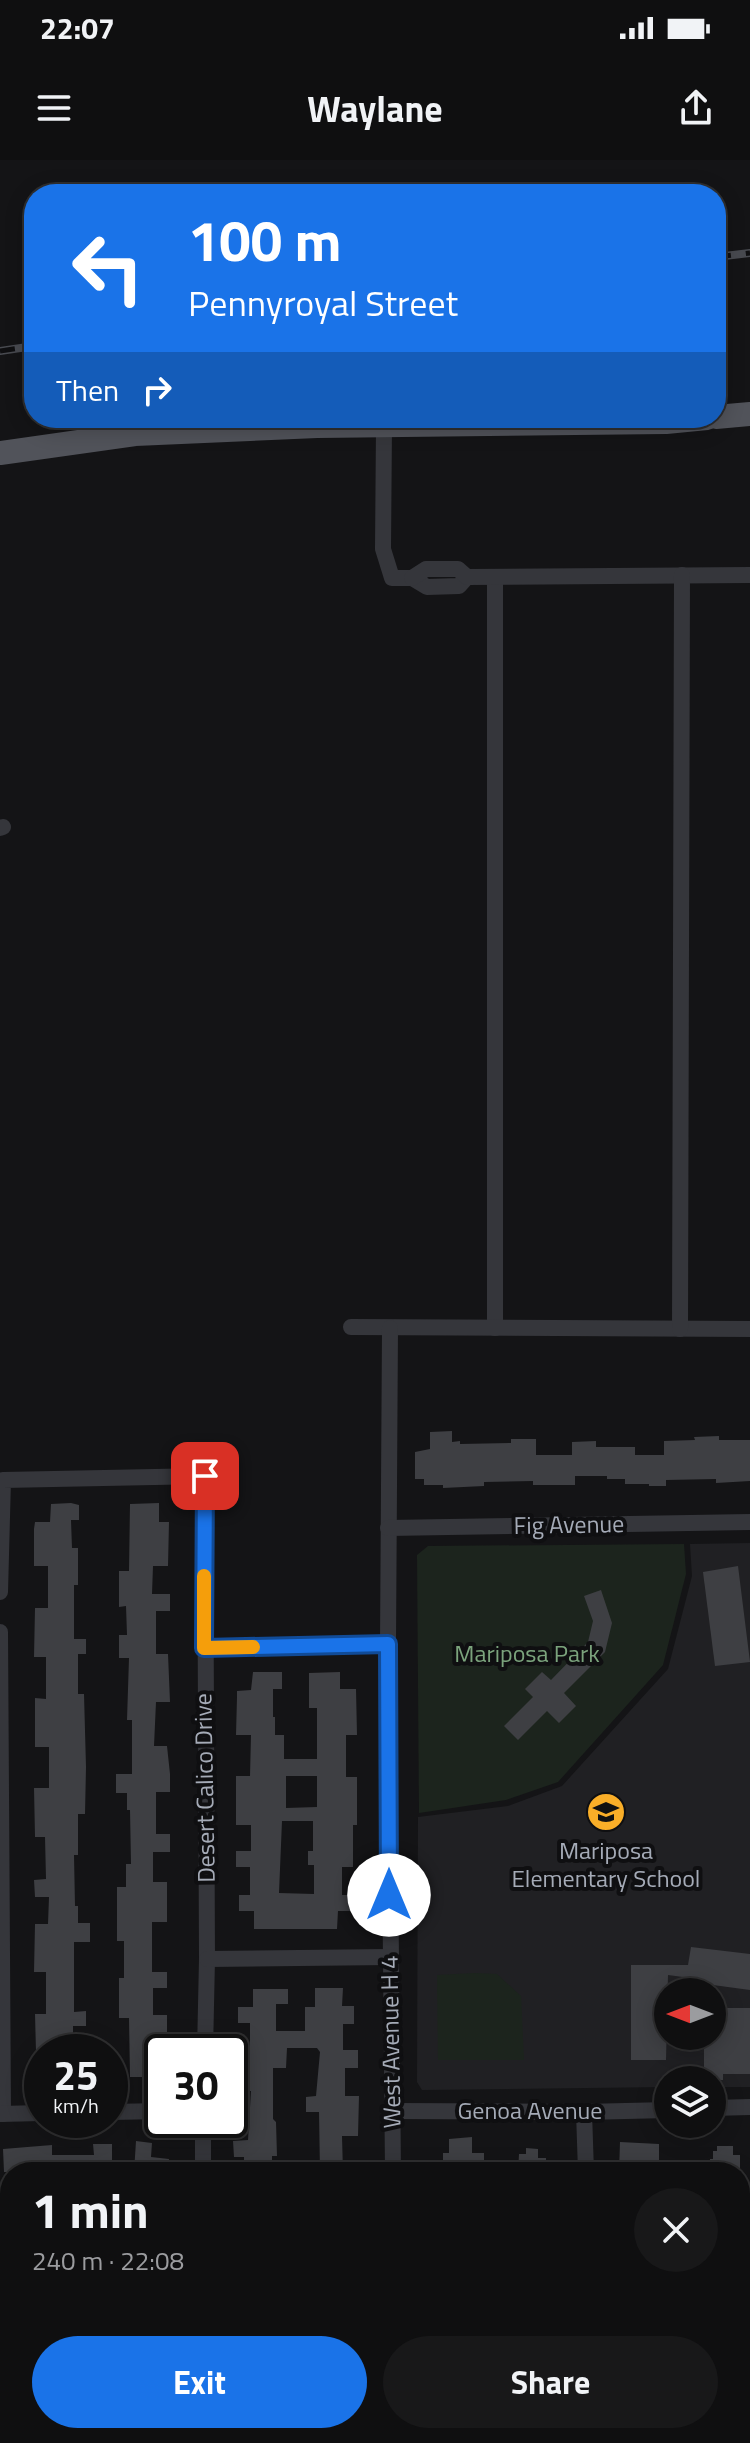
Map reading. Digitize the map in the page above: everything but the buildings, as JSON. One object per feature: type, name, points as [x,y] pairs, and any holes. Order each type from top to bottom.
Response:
[{"type":"main road","points":[[726,416],[750,414]]},
{"type":"main road","points":[[0,453],[135,434],[322,428]]},
{"type":"street","points":[[384,428],[383,549],[392,578],[412,578],[427,587],[459,586],[467,577],[750,575]]},
{"type":"street","points":[[680,1329],[682,575]]},
{"type":"street","points":[[495,577],[495,1328]]},
{"type":"street","points":[[351,1327],[750,1329]]},
{"type":"street","name":"West Avenue H 4","points":[[390,1328],[388,1644],[393,2162]]},
{"type":"street","name":"Desert Calico Drive","points":[[0,1592],[3,1480],[205,1476],[205,2034]]},
{"type":"street","name":"Fig Avenue","points":[[388,1528],[750,1522]]},
{"type":"street","points":[[0,1632],[1,2114],[24,2113]]},
{"type":"street","points":[[204,1648],[388,1644]]},
{"type":"street","points":[[207,1959],[390,1957]]},
{"type":"street","points":[[726,2108],[750,2107]]},
{"type":"street","name":"Genoa Avenue","points":[[392,2111],[654,2110]]},
{"type":"street","points":[[584,2112],[586,2162]]},
{"type":"street","points":[[203,2138],[203,2162]]},
{"type":"shaded area","name":"Mariposa Elementary School","points":[[750,1543],[750,2087],[726,2087],[726,2066],[654,2066],[654,2087],[422,2090],[417,2082],[418,1817],[508,1806],[562,1786],[668,1669],[692,1576],[690,1544]]},
{"type":"green space","name":"Mariposa Park","points":[[684,1544],[686,1574],[663,1665],[558,1782],[506,1800],[419,1813],[417,1555],[428,1546]]},
{"type":"green space","points":[[497,1974],[521,1996],[524,2060],[438,2060],[437,1975]]},
{"type":"railway","points":[[726,256],[750,253]]},
{"type":"railway","points":[[0,351],[24,347]]},
{"type":"slow traffic","points":[[204,1576],[204,1648],[253,1647]]},
{"type":"place","name":"Mariposa Elementary School","points":[[606,1812]]},
{"type":"route","points":[[205,1476],[204,1648],[388,1644],[389,1895]]}]
